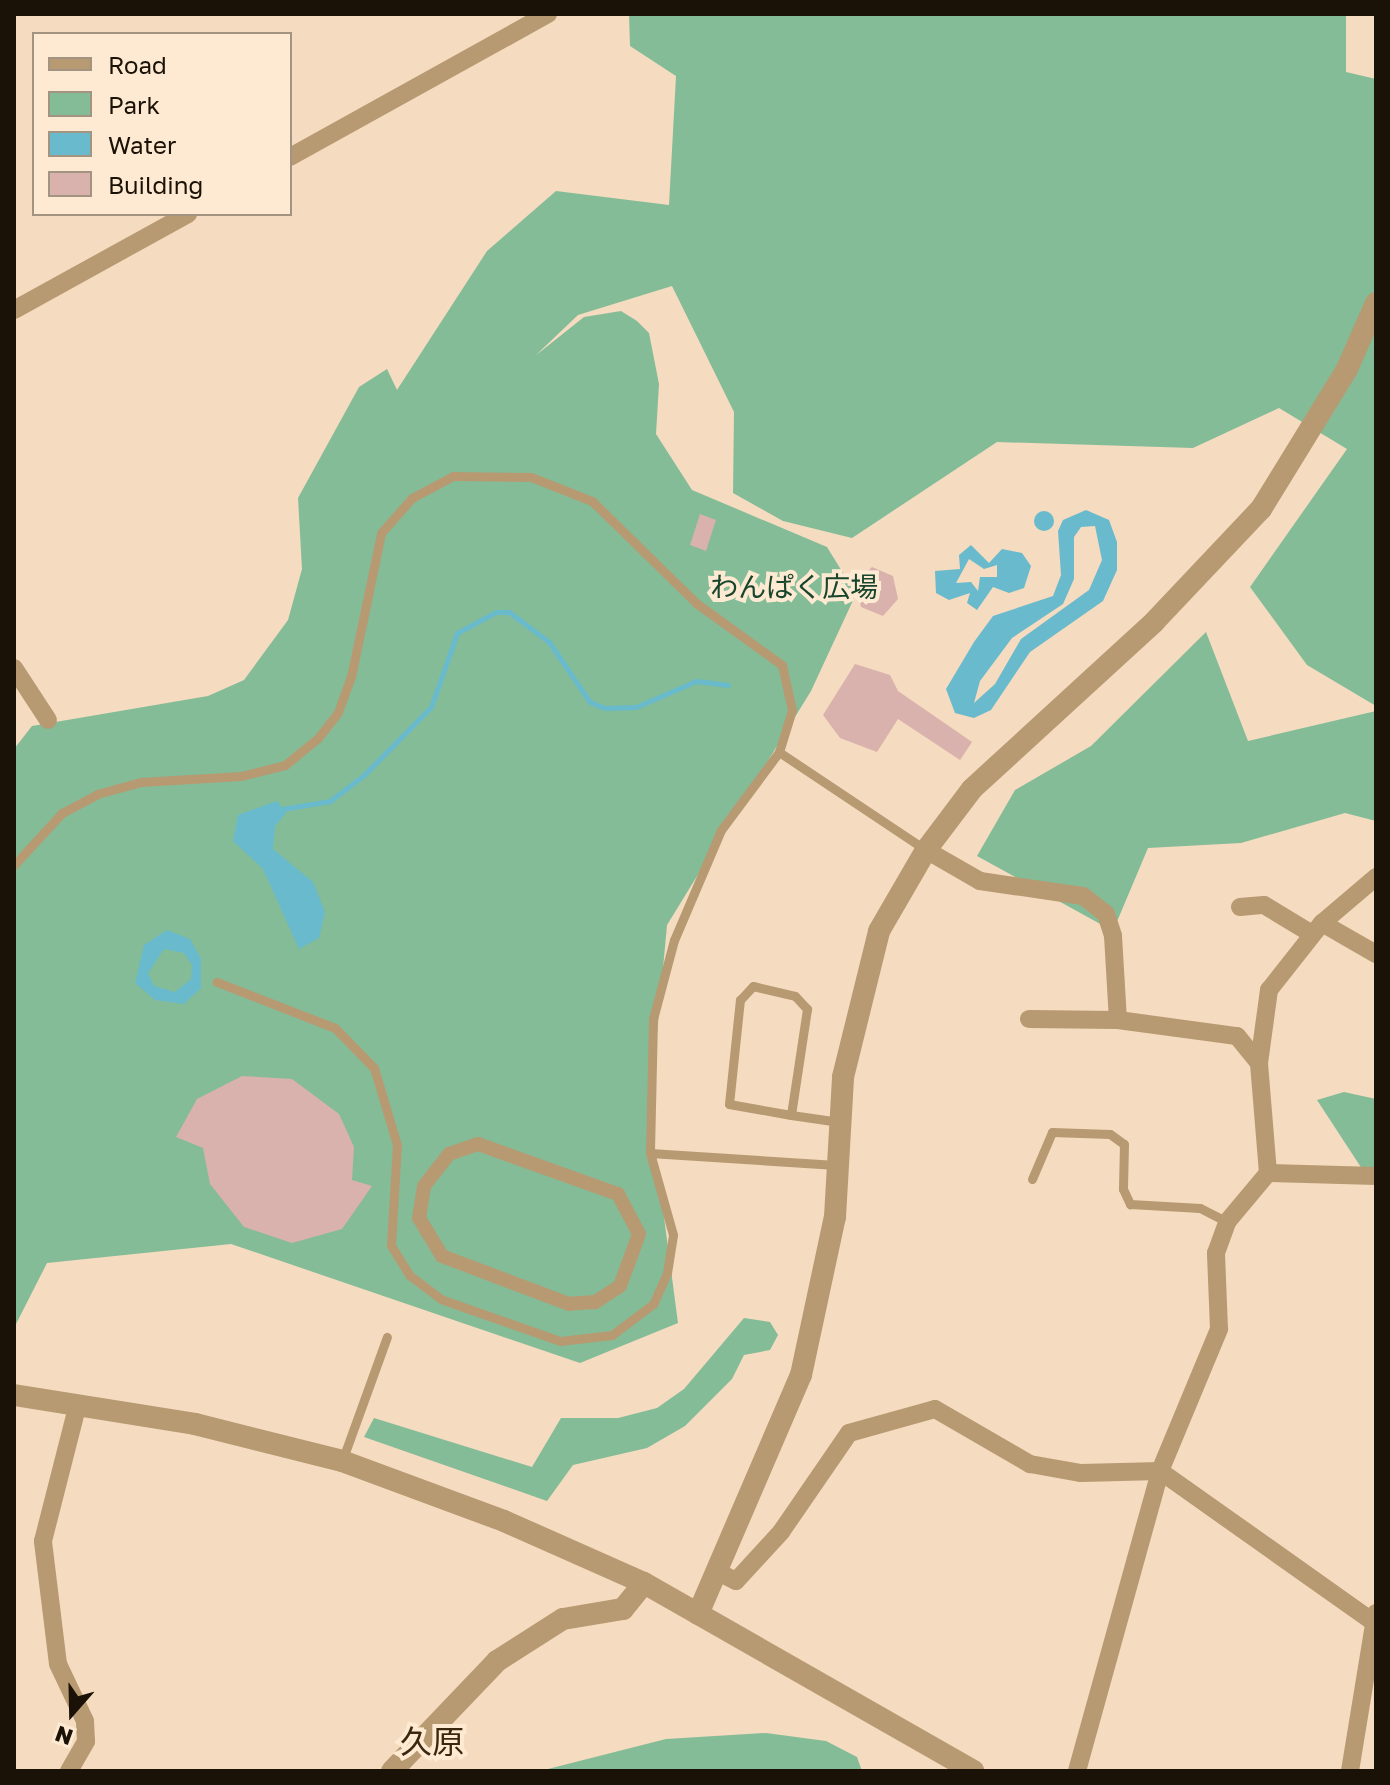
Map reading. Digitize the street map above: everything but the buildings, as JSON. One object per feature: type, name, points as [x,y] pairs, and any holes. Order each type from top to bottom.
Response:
[{"type":"street","points":[[292,156],[548,14]]},
{"type":"street","points":[[14,310],[184,216]]},
{"type":"street","points":[[698,1614],[801,1375],[835,1217],[839,1122],[857,996],[879,931],[926,850],[991,769],[1164,612],[1261,509],[1347,369],[1376,303]]},
{"type":"street","points":[[14,668],[48,720]]},
{"type":"street","points":[[926,850],[980,881],[1083,896],[1106,914],[1118,1020]]},
{"type":"street","points":[[1077,1771],[1160,1471],[1219,1329],[1216,1253],[1227,1222],[1268,1173],[1259,1063],[1269,990],[1317,929],[1376,877]]},
{"type":"street","points":[[1240,907],[1264,905],[1376,954]]},
{"type":"street","points":[[1029,1019],[1118,1020],[1237,1036],[1259,1063]]},
{"type":"street","points":[[478,1144],[506,1148],[601,1183],[626,1204],[639,1245],[620,1286],[595,1302],[555,1300],[460,1265],[427,1240],[421,1196],[449,1154],[478,1144]]},
{"type":"street","points":[[1268,1173],[1376,1176]]},
{"type":"street","points":[[14,1395],[78,1404],[342,1461],[644,1583],[973,1771]]},
{"type":"street","points":[[69,1771],[86,1741],[85,1721],[58,1664],[43,1541],[78,1404]]},
{"type":"street","points":[[718,1572],[736,1581],[781,1532],[849,1433],[900,1413],[935,1409],[1030,1464],[1081,1473],[1160,1471],[1374,1617],[1350,1771]]},
{"type":"street","points":[[392,1771],[497,1661],[563,1619],[623,1609],[644,1583]]},
{"type":"lane","points":[[14,865],[62,813],[97,794],[256,772],[285,765],[318,738],[338,712],[351,677],[381,533],[412,498],[453,476],[531,477],[592,501],[621,523],[696,603],[782,665],[792,710],[779,752],[721,830],[674,940],[653,1019],[650,1153],[673,1235],[667,1273],[635,1321],[586,1342],[560,1341],[441,1299],[410,1276],[391,1245],[397,1145],[374,1068],[321,1020],[217,982]]},
{"type":"lane","points":[[779,752],[926,850]]},
{"type":"lane","points":[[791,1115],[807,1009],[805,1000],[753,986],[740,1000],[729,1104],[791,1115],[839,1122]]},
{"type":"lane","points":[[1032,1179],[1052,1132],[1110,1134],[1124,1144],[1123,1189],[1130,1204],[1200,1208],[1227,1222]]},
{"type":"lane","points":[[650,1153],[836,1165]]},
{"type":"lane","points":[[342,1461],[387,1337]]},
{"type":"green space","name":"わんぱく広場","points":[[629,14],[1346,14],[1346,72],[1376,79],[1376,706],[1307,665],[1250,587],[1347,449],[1279,408],[1193,448],[997,442],[852,538],[783,521],[733,493],[734,412],[672,286],[578,315],[535,356],[584,317],[621,311],[637,321],[649,333],[659,384],[656,434],[692,490],[827,547],[856,594],[811,691],[667,925],[650,1111],[678,1323],[580,1363],[231,1244],[47,1263],[14,1328],[14,749],[32,726],[208,696],[244,680],[288,620],[302,569],[298,498],[359,387],[387,369],[397,390],[487,251],[556,191],[669,205],[676,76],[630,46]]},
{"type":"green space","points":[[1206,632],[1248,741],[1376,711],[1376,821],[1345,813],[1241,843],[1148,848],[1113,931],[977,856],[1015,790],[1091,746]]},
{"type":"green space","points":[[1344,1092],[1376,1099],[1376,1177],[1368,1178],[1317,1100]]},
{"type":"green space","points":[[744,1318],[770,1322],[778,1335],[770,1350],[744,1355],[732,1379],[685,1426],[647,1448],[573,1465],[547,1501],[364,1437],[374,1418],[532,1467],[561,1418],[618,1418],[657,1408],[684,1389]]},
{"type":"green space","points":[[766,1733],[826,1741],[857,1757],[862,1771],[540,1771],[666,1739]]},
{"type":"water","points":[[1086,510],[1109,520],[1117,542],[1117,570],[1103,601],[1030,652],[991,710],[974,718],[955,713],[946,689],[993,616],[1053,596],[1061,575],[1058,531],[1063,520]],"holes":[[[1095,526],[1102,560],[1089,590],[1021,639],[995,684],[974,703],[980,681],[1012,638],[1063,604],[1074,579],[1074,537],[1081,527]]]},
{"type":"water","points":[[1044,511],[1051,514],[1054,521],[1051,528],[1044,531],[1037,528],[1034,521],[1037,514]]},
{"type":"water","points":[[971,545],[989,563],[1002,549],[1022,553],[1031,566],[1024,588],[1009,593],[993,587],[977,610],[967,603],[970,593],[949,600],[936,593],[935,571],[960,569],[959,555]],"holes":[[[969,559],[984,569],[997,565],[997,577],[980,577],[978,591],[971,582],[956,583]]]},
{"type":"water","points":[[277,801],[286,813],[275,826],[273,849],[313,882],[325,912],[319,938],[299,949],[263,869],[233,841],[238,815]]},
{"type":"water","points":[[167,930],[190,939],[201,959],[201,988],[184,1004],[155,1000],[135,983],[144,945]],"holes":[[[164,949],[184,953],[192,965],[191,979],[175,992],[154,986],[148,973]]]},
{"type":"waterway","points":[[282,809],[330,801],[364,775],[431,707],[457,633],[496,612],[509,612],[549,642],[590,702],[605,708],[636,707],[696,681],[728,685]]},
{"type":"district","name":"久原","points":[[432,1741]]}]
